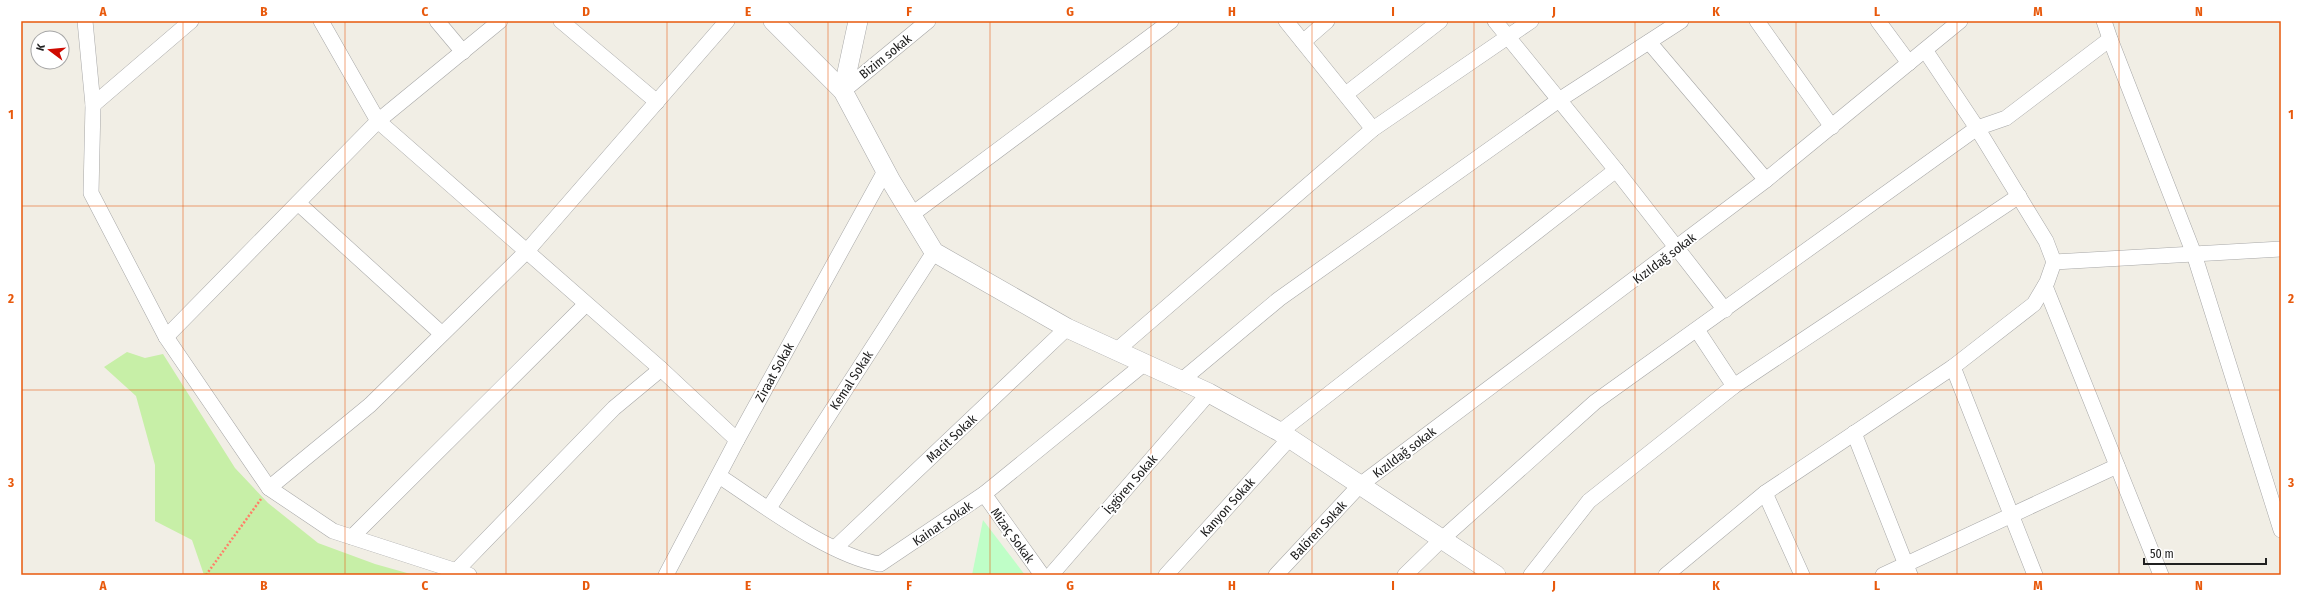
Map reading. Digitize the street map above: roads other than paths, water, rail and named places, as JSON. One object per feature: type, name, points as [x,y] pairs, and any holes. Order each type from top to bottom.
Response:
[{"type":"street","points":[[85,21],[93,104],[91,193],[166,337],[269,488],[333,530],[462,573],[614,408],[661,369]]},
{"type":"street","points":[[93,104],[191,21]]},
{"type":"street","points":[[321,21],[378,121],[661,369],[737,440]]},
{"type":"street","points":[[437,21],[463,52]]},
{"type":"street","points":[[166,337],[378,121],[500,21]]},
{"type":"street","points":[[561,21],[656,102]]},
{"type":"street","points":[[269,488],[370,405],[527,251],[727,21]]},
{"type":"street","points":[[773,21],[843,91],[885,170],[934,252],[1067,328],[1209,393],[1284,435],[1496,575]]},
{"type":"street","points":[[843,91],[858,21]]},
{"type":"street","name":"Bizim sokak","points":[[843,91],[928,21]]},
{"type":"street","points":[[911,215],[1171,21]]},
{"type":"street","points":[[1286,21],[1373,129]]},
{"type":"street","points":[[1304,42],[1327,21]]},
{"type":"street","points":[[1346,94],[1440,21]]},
{"type":"street","points":[[1495,21],[1616,170],[1725,310]]},
{"type":"street","points":[[1117,350],[1373,129],[1531,21]]},
{"type":"street","points":[[1182,380],[1279,299],[1559,100],[1680,21]]},
{"type":"street","points":[[1757,21],[1832,127]]},
{"type":"street","points":[[1878,21],[1909,63]]},
{"type":"street","name":"Kızıldağ sokak","points":[[1360,485],[1678,248],[1766,180],[1960,21]]},
{"type":"street","points":[[2104,21],[2194,254],[2281,530]]},
{"type":"street","points":[[1406,575],[1442,538],[1595,402],[1977,128],[2006,118],[2110,39]]},
{"type":"street","points":[[1649,42],[1766,180]]},
{"type":"street","points":[[1666,575],[1765,493],[1953,367],[2034,304],[2045,286],[2054,262],[2046,241],[1977,128],[1925,50]]},
{"type":"street","name":"Ziraat Sokak","points":[[666,575],[737,440],[885,170]]},
{"type":"street","name":"Kanyon Sokak","points":[[1166,575],[1284,435],[1616,170]]},
{"type":"street","points":[[1531,575],[1590,501],[1734,386],[2019,196]]},
{"type":"street","points":[[298,203],[442,334]]},
{"type":"street","points":[[2054,262],[2281,249]]},
{"type":"street","name":"Kemal Sokak","points":[[769,508],[934,252]]},
{"type":"street","points":[[2045,286],[2161,575]]},
{"type":"street","points":[[352,537],[586,304]]},
{"type":"street","name":"Macit Sokak","points":[[835,548],[1067,328]]},
{"type":"street","points":[[1697,330],[1734,386]]},
{"type":"street","name":"Kainat Sokak","points":[[719,476],[835,548],[865,562],[880,564],[984,494],[1145,363]]},
{"type":"street","points":[[1953,367],[2034,575]]},
{"type":"street","name":"İşgören Sokak","points":[[1050,575],[1209,393]]},
{"type":"street","points":[[1854,433],[1908,570]]},
{"type":"street","points":[[1883,575],[1908,570],[2011,515],[2117,466]]},
{"type":"street","name":"Balören Sokak","points":[[1276,575],[1360,485]]},
{"type":"street","points":[[1765,493],[1802,575]]},
{"type":"street","name":"Mizaç Sokak","points":[[984,494],[1042,575]]}]
